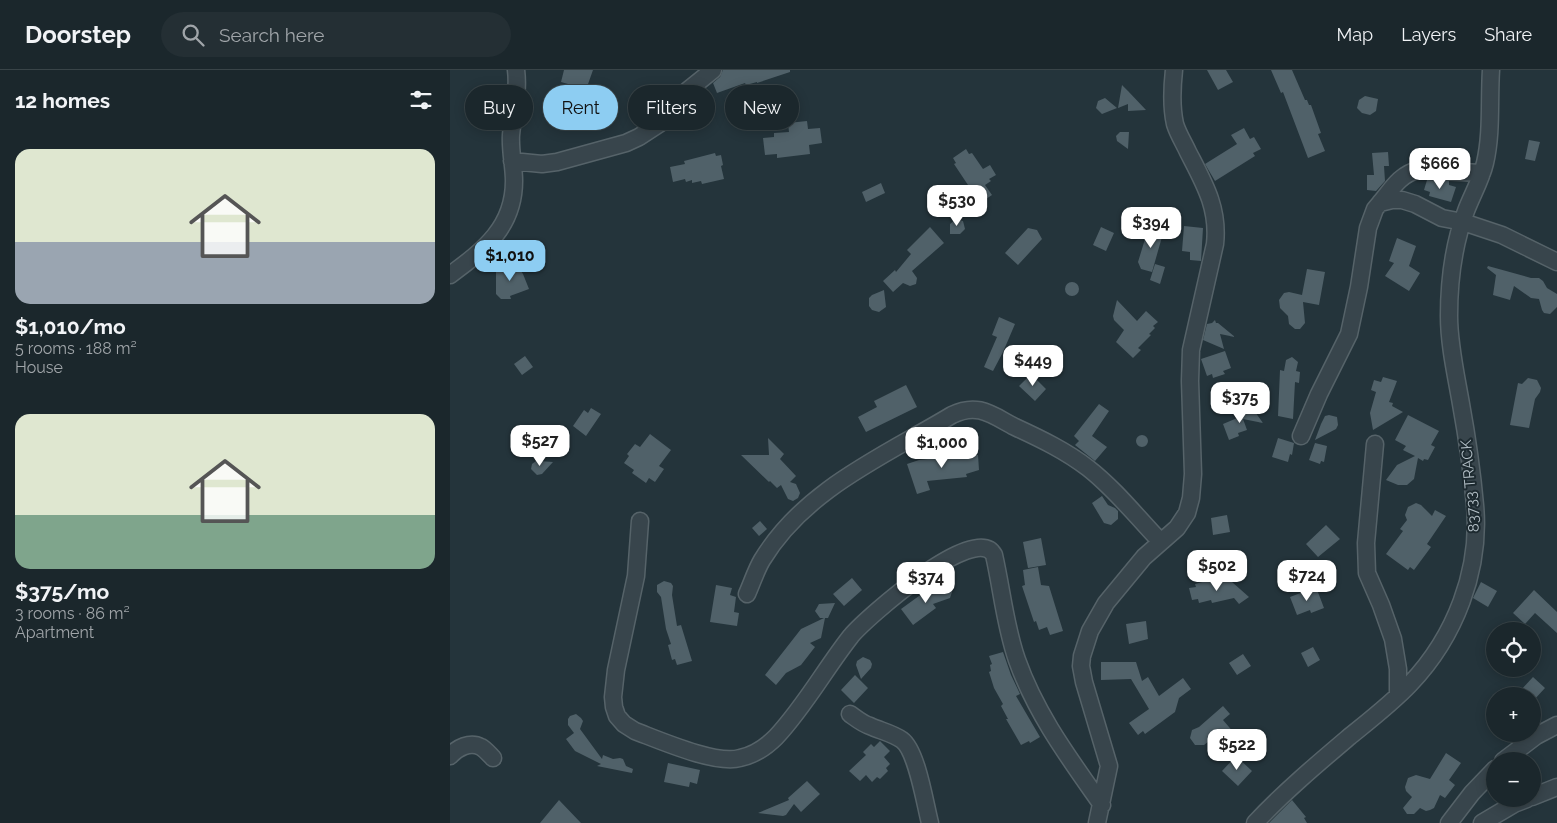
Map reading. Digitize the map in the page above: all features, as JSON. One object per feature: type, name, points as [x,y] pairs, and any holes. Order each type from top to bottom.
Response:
[{"type":"street","points":[[450,275],[481,251],[495,237],[511,210],[514,196],[511,137],[517,90],[516,70]]},
{"type":"street","points":[[512,161],[542,164],[557,162],[612,147],[639,137],[665,120],[687,91],[713,70]]},
{"type":"street","points":[[1097,823],[1109,766],[1084,682],[1081,666],[1082,656],[1090,631],[1106,603],[1144,557],[1184,520],[1191,498],[1193,474],[1191,350],[1217,228],[1214,210],[1204,184],[1176,126],[1172,106],[1174,70]]},
{"type":"street","name":"83733 TRACK","points":[[1255,823],[1297,781],[1398,695],[1420,673],[1447,634],[1467,588],[1474,560],[1476,536],[1475,507],[1463,411],[1451,343],[1449,316],[1455,257],[1463,222],[1482,173],[1488,145],[1490,70]]},
{"type":"street","points":[[1300,436],[1349,334],[1358,296],[1368,228],[1371,217],[1380,203],[1401,179],[1418,170],[1482,173]]},
{"type":"street","points":[[1380,203],[1402,200],[1415,204],[1442,218],[1463,222],[1502,235],[1557,262]]},
{"type":"street","points":[[747,594],[762,560],[775,541],[801,511],[853,473],[952,415],[969,408],[984,412],[1054,446],[1090,469],[1160,542]]},
{"type":"street","points":[[1376,444],[1366,542],[1367,573],[1388,623],[1395,646],[1398,669],[1398,695]]},
{"type":"street","points":[[640,521],[636,576],[616,670],[613,697],[617,716],[634,731],[714,758],[738,759],[760,750],[774,739],[789,722],[851,637],[873,614],[935,566],[947,559],[972,549],[987,549],[994,555],[1007,626],[1029,690],[1053,734],[1102,805]]},
{"type":"street","points":[[850,714],[863,723],[893,734],[904,741],[909,748],[920,781],[930,823]]},
{"type":"street","points":[[1515,752],[1536,736],[1557,725]]},
{"type":"street","points":[[450,756],[456,749],[473,745],[481,747],[493,758]]},
{"type":"street","points":[[1449,823],[1486,778]]},
{"type":"street","points":[[1541,793],[1557,787]]},
{"type":"street","points":[[1482,823],[1509,807]]},
{"type":"building","points":[[564,70],[593,70],[588,85],[568,85],[561,82]]},
{"type":"building","points":[[723,70],[790,70],[790,72],[757,83],[725,85],[725,90],[717,93],[713,83],[720,77]]},
{"type":"building","points":[[1207,70],[1226,70],[1233,82],[1218,90]]},
{"type":"building","points":[[1271,70],[1292,70],[1305,100],[1311,105],[1321,133],[1318,134],[1325,151],[1308,158],[1283,92],[1281,93]]},
{"type":"building","points":[[1122,85],[1146,110],[1128,111],[1128,104],[1118,108]]},
{"type":"building","points":[[1365,96],[1378,99],[1376,111],[1370,115],[1362,113],[1357,108],[1359,100]]},
{"type":"building","points":[[1105,98],[1117,108],[1102,114],[1096,108],[1098,101]]},
{"type":"building","points":[[807,121],[808,129],[820,128],[822,143],[809,145],[810,154],[777,158],[777,154],[765,155],[763,138],[774,137],[774,133],[799,130],[799,122]]},
{"type":"building","points":[[1244,128],[1250,139],[1254,137],[1261,149],[1253,153],[1255,156],[1215,181],[1205,164],[1237,144],[1231,135]]},
{"type":"building","points":[[1120,132],[1129,132],[1128,149],[1117,141],[1116,136]]},
{"type":"building","points":[[1529,140],[1540,142],[1535,161],[1525,159]]},
{"type":"building","points":[[966,149],[969,154],[972,153],[983,169],[990,165],[996,175],[989,179],[991,181],[985,185],[992,195],[980,203],[954,164],[956,163],[953,158]]},
{"type":"building","points":[[1447,151],[1447,161],[1434,161],[1434,152]]},
{"type":"building","points":[[1388,152],[1389,166],[1384,166],[1385,181],[1376,191],[1367,190],[1367,175],[1374,175],[1372,153]]},
{"type":"building","points":[[715,153],[716,156],[721,155],[724,179],[702,184],[701,181],[692,183],[692,180],[686,182],[685,179],[673,182],[670,167],[685,164],[684,161]]},
{"type":"building","points":[[1427,180],[1449,181],[1449,185],[1456,187],[1451,202],[1429,196],[1430,192],[1424,190]]},
{"type":"building","points":[[881,183],[885,193],[866,202],[862,192]]},
{"type":"building","points":[[956,219],[963,221],[965,229],[960,234],[950,234],[950,224]]},
{"type":"building","points":[[1149,226],[1164,230],[1152,272],[1141,269],[1138,262]]},
{"type":"building","points":[[1184,226],[1203,228],[1201,261],[1190,260],[1190,252],[1182,251]]},
{"type":"building","points":[[930,227],[944,243],[912,271],[917,278],[916,284],[910,286],[903,283],[893,292],[883,281],[895,270],[896,272],[911,254],[907,250]]},
{"type":"building","points":[[1101,227],[1114,233],[1106,251],[1093,245]]},
{"type":"building","points":[[1028,228],[1037,230],[1042,239],[1018,265],[1005,253]]},
{"type":"building","points":[[1397,238],[1416,246],[1409,266],[1420,273],[1409,291],[1385,276],[1394,263],[1389,261]]},
{"type":"building","points":[[514,261],[523,274],[529,289],[510,296],[511,299],[501,299],[496,294],[496,267],[508,268]]},
{"type":"building","points":[[1155,264],[1165,267],[1160,284],[1150,280]]},
{"type":"building","points":[[1488,266],[1531,278],[1539,278],[1547,288],[1557,294],[1557,307],[1550,314],[1544,313],[1539,299],[1531,298],[1514,286],[1510,300],[1493,295],[1496,275],[1487,268]]},
{"type":"building","points":[[1307,269],[1325,272],[1319,305],[1303,302],[1305,323],[1300,329],[1295,329],[1289,324],[1288,316],[1280,308],[1279,300],[1284,293],[1289,292],[1302,295]]},
{"type":"building","points":[[1069,282],[1075,282],[1079,289],[1075,296],[1069,296],[1065,292],[1065,286]]},
{"type":"building","points":[[884,290],[886,307],[879,312],[872,310],[869,306],[869,298]]},
{"type":"building","points":[[1117,300],[1137,321],[1146,311],[1158,322],[1153,326],[1155,328],[1149,334],[1151,335],[1138,348],[1141,350],[1133,358],[1116,342],[1124,330],[1114,320],[1113,316]]},
{"type":"building","points":[[999,317],[1015,324],[993,371],[984,367],[997,337],[992,335]]},
{"type":"building","points":[[1215,320],[1216,323],[1235,337],[1220,334],[1224,349],[1203,340],[1207,324]]},
{"type":"building","points":[[1225,351],[1231,368],[1223,371],[1225,374],[1213,378],[1212,374],[1207,376],[1201,359]]},
{"type":"building","points":[[525,356],[533,367],[522,375],[514,364]]},
{"type":"building","points":[[1292,357],[1298,362],[1296,371],[1300,372],[1299,383],[1295,382],[1293,419],[1278,416],[1280,370],[1284,371],[1286,360]]},
{"type":"building","points":[[1031,374],[1046,389],[1035,401],[1019,386]]},
{"type":"building","points":[[1383,377],[1397,381],[1389,402],[1393,403],[1392,406],[1403,412],[1373,430],[1370,413],[1376,392],[1371,390],[1374,380],[1381,382]]},
{"type":"building","points":[[1528,378],[1537,380],[1541,388],[1535,399],[1529,428],[1510,425],[1518,383],[1522,384]]},
{"type":"building","points":[[906,385],[917,407],[866,432],[858,417],[877,407],[874,401]]},
{"type":"building","points":[[1099,404],[1109,411],[1092,436],[1107,447],[1095,461],[1075,445],[1079,441],[1074,436]]},
{"type":"building","points":[[591,408],[601,414],[586,436],[573,426],[584,410],[588,413]]},
{"type":"building","points":[[1247,408],[1253,409],[1263,423],[1243,419],[1247,430],[1238,433],[1239,436],[1229,440],[1223,424],[1242,416]]},
{"type":"building","points":[[1408,415],[1439,431],[1431,445],[1435,447],[1428,460],[1424,459],[1423,461],[1418,458],[1414,479],[1407,485],[1398,485],[1386,480],[1397,465],[1415,456],[1403,450],[1406,446],[1395,440]]},
{"type":"building","points":[[1325,416],[1337,417],[1338,425],[1336,429],[1315,440]]},
{"type":"building","points":[[650,434],[671,450],[659,466],[664,469],[655,482],[649,478],[646,483],[632,473],[634,470],[624,463],[629,456],[627,454],[635,444],[640,447]]},
{"type":"building","points":[[1140,435],[1144,435],[1148,441],[1144,447],[1140,447],[1136,443],[1136,439]]},
{"type":"building","points":[[768,438],[784,454],[780,459],[796,476],[790,482],[796,484],[800,493],[798,498],[793,501],[788,499],[781,485],[777,488],[769,482],[741,455],[769,455]]},
{"type":"building","points":[[1278,438],[1294,443],[1292,455],[1290,454],[1288,462],[1272,457]]},
{"type":"building","points":[[1315,443],[1327,446],[1324,462],[1321,461],[1320,464],[1309,460]]},
{"type":"building","points":[[964,451],[965,455],[978,455],[979,470],[966,474],[967,477],[927,481],[930,490],[917,494],[907,464],[919,460],[953,456],[953,452]]},
{"type":"building","points":[[536,461],[553,462],[542,474],[537,475],[531,469],[532,464]]},
{"type":"building","points":[[1102,496],[1108,505],[1118,511],[1118,519],[1111,525],[1104,523],[1092,503]]},
{"type":"building","points":[[1416,503],[1421,505],[1432,516],[1435,510],[1446,516],[1427,544],[1431,547],[1414,570],[1410,567],[1408,570],[1386,554],[1403,531],[1400,529],[1407,520],[1405,515],[1408,507]]},
{"type":"building","points":[[1227,515],[1230,532],[1213,535],[1211,518]]},
{"type":"building","points":[[760,521],[767,529],[759,536],[752,528]]},
{"type":"building","points":[[1326,525],[1340,539],[1318,557],[1306,544]]},
{"type":"building","points":[[1041,538],[1046,565],[1028,568],[1023,542]]},
{"type":"building","points":[[1038,567],[1041,585],[1049,586],[1063,631],[1050,635],[1047,627],[1039,630],[1036,621],[1034,622],[1022,586],[1025,585],[1023,570]]},
{"type":"building","points":[[852,578],[862,590],[844,606],[833,594]]},
{"type":"building","points":[[1217,578],[1218,582],[1232,582],[1249,597],[1239,604],[1234,598],[1212,603],[1211,600],[1199,603],[1198,599],[1192,600],[1189,588],[1196,587],[1195,584]]},
{"type":"building","points":[[664,581],[671,583],[673,586],[672,595],[677,626],[681,625],[692,661],[677,665],[675,659],[672,660],[668,645],[671,644],[666,629],[661,597],[657,592],[657,585]]},
{"type":"building","points":[[1481,582],[1497,591],[1488,607],[1473,598]]},
{"type":"building","points":[[716,585],[732,588],[730,595],[736,597],[734,612],[739,613],[737,626],[710,622]]},
{"type":"building","points":[[948,586],[952,592],[950,598],[933,604],[936,608],[913,625],[901,609],[930,588],[933,591]]},
{"type":"building","points":[[1316,587],[1324,608],[1311,613],[1310,610],[1297,615],[1290,597]]},
{"type":"building","points":[[1534,590],[1557,612],[1557,633],[1535,613],[1527,622],[1523,622],[1513,613]]},
{"type":"building","points":[[835,603],[828,618],[825,618],[821,638],[810,643],[815,647],[801,665],[786,673],[776,685],[765,675],[801,629],[824,618],[820,618],[815,611],[819,604]]},
{"type":"building","points":[[1146,621],[1148,639],[1129,644],[1126,624]]},
{"type":"building","points":[[1313,647],[1320,660],[1308,667],[1301,653]]},
{"type":"building","points":[[1003,652],[1020,694],[1016,696],[1040,737],[1030,743],[1029,741],[1021,745],[1006,719],[1008,719],[1001,706],[1003,704],[994,688],[989,672],[991,671],[990,665],[992,664],[989,656]]},
{"type":"building","points":[[1243,654],[1251,666],[1237,675],[1229,663]]},
{"type":"building","points":[[863,657],[870,660],[872,664],[871,668],[861,679],[856,665],[857,661]]},
{"type":"building","points":[[1101,662],[1136,662],[1142,681],[1148,677],[1159,696],[1183,678],[1191,689],[1179,698],[1175,712],[1145,734],[1143,731],[1138,735],[1129,723],[1149,709],[1131,679],[1101,680]]},
{"type":"building","points":[[855,675],[868,688],[854,703],[841,690]]},
{"type":"building","points":[[1533,677],[1545,688],[1541,692],[1541,687],[1524,687]]},
{"type":"building","points":[[1223,706],[1230,714],[1223,720],[1235,734],[1221,745],[1213,738],[1204,745],[1195,745],[1190,738],[1192,730],[1199,727]]},
{"type":"building","points":[[576,714],[583,721],[580,729],[602,759],[603,755],[613,759],[623,759],[626,766],[633,769],[632,773],[597,766],[601,764],[575,751],[566,739],[574,733],[568,725],[568,719]]},
{"type":"building","points":[[880,741],[890,751],[884,757],[890,764],[886,768],[888,771],[880,779],[877,777],[872,782],[866,775],[860,781],[849,771],[866,755],[863,752],[871,744],[874,747]]},
{"type":"building","points":[[1446,753],[1461,763],[1449,780],[1455,785],[1445,798],[1440,795],[1434,808],[1426,811],[1420,808],[1414,814],[1407,814],[1403,808],[1412,797],[1405,787],[1408,778],[1416,775],[1430,779]]},
{"type":"building","points":[[1236,756],[1252,771],[1238,786],[1222,771]]},
{"type":"building","points":[[668,763],[700,770],[697,784],[690,782],[689,787],[664,782]]},
{"type":"building","points":[[807,781],[820,794],[801,812],[794,804],[786,815],[783,816],[758,813],[789,800],[788,798]]},
{"type":"building","points":[[559,800],[581,823],[540,823]]},
{"type":"building","points":[[1292,800],[1306,817],[1304,818],[1307,823],[1269,823]]}]
